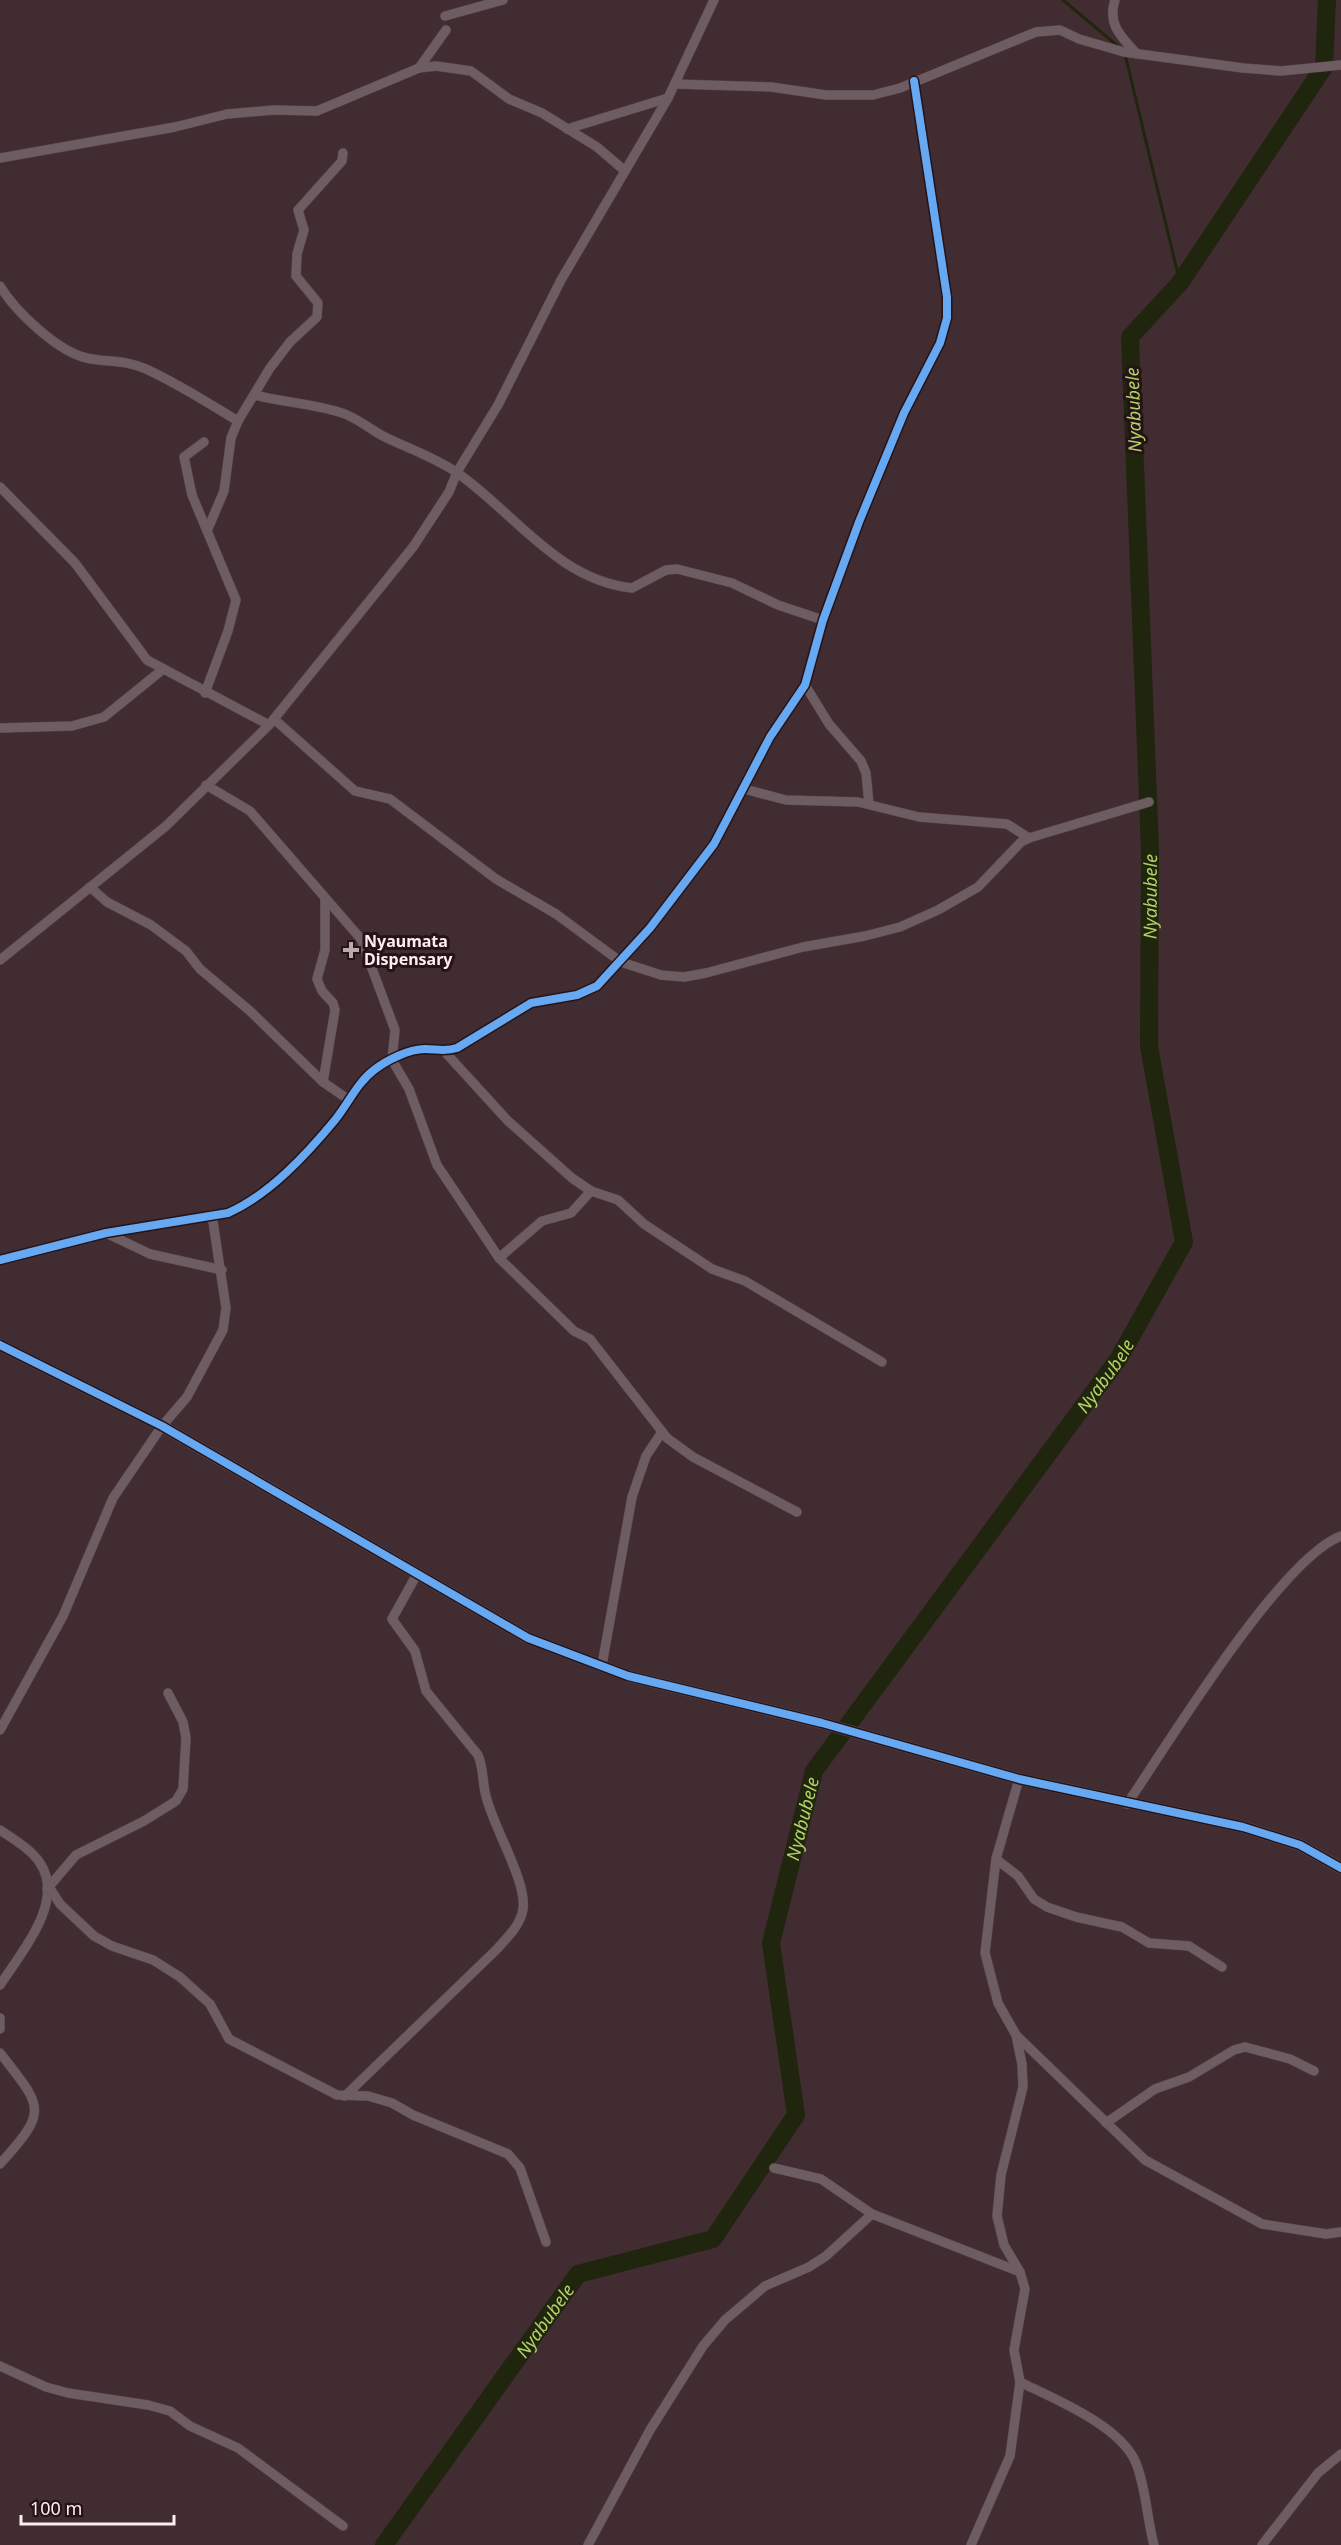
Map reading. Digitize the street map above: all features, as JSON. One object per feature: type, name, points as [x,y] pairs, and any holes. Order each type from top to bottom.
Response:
[{"type":"street","points":[[445,16],[503,0]]},
{"type":"street","points":[[0,960],[166,826],[272,722],[413,547],[438,511],[457,472],[498,405],[561,280],[668,98],[714,0]]},
{"type":"street","points":[[1115,0],[1111,13],[1115,28],[1137,54]]},
{"type":"street","points":[[419,68],[446,30]]},
{"type":"street","points":[[675,84],[771,87],[857,96],[885,93],[1036,32],[1048,30],[1060,30],[1079,39],[1137,54],[1281,71],[1341,65]]},
{"type":"street","points":[[0,158],[176,127],[227,114],[274,110],[317,111],[419,68],[436,66],[471,71],[510,99],[542,113],[603,151],[625,171]]},
{"type":"street","points":[[0,1260],[106,1233],[228,1213],[260,1196],[335,1120],[374,1070],[415,1050],[445,1052],[457,1048],[531,1003],[577,995],[597,986],[621,963],[687,882],[714,844],[770,737],[805,685],[823,620],[859,522],[904,413],[940,343],[947,318],[941,252],[914,81]]},
{"type":"street","points":[[567,129],[668,98]]},
{"type":"street","points":[[207,531],[224,491],[231,438],[238,421],[270,368],[290,342],[317,317],[318,303],[296,276],[297,254],[304,230],[298,210],[342,161],[343,153]]},
{"type":"street","points":[[0,286],[11,303],[29,320],[73,352],[88,358],[121,360],[147,369],[238,421]]},
{"type":"street","points":[[255,395],[341,412],[457,472],[519,528],[560,559],[583,572],[632,588],[666,570],[677,569],[732,583],[778,605],[823,620]]},
{"type":"street","points":[[204,442],[184,457],[184,468],[192,495],[236,600],[228,631],[205,693]]},
{"type":"street","points":[[0,487],[75,562],[141,653],[162,670],[205,693],[272,722],[348,787],[355,791],[390,799],[496,879],[556,914],[621,963],[661,975],[684,976],[803,947],[900,927],[938,910],[978,887],[1021,842],[1149,802]]},
{"type":"street","points":[[0,728],[72,726],[104,717],[162,670]]},
{"type":"street","points":[[805,685],[829,724],[861,761],[866,773],[869,804]]},
{"type":"street","points":[[206,786],[250,811],[361,939],[368,952],[373,974],[395,1030],[392,1060],[409,1089],[437,1165],[500,1258],[573,1330],[590,1339],[662,1432],[693,1457],[797,1512]]},
{"type":"street","points":[[744,789],[786,800],[840,800],[869,804],[919,817],[1007,824],[1029,838]]},
{"type":"street","points":[[90,888],[107,902],[151,925],[186,951],[200,969],[250,1011],[323,1082],[349,1100]]},
{"type":"street","points":[[323,1082],[335,1010],[317,979],[325,950],[325,900]]},
{"type":"street","points":[[445,1052],[530,1142],[591,1191],[618,1200],[644,1224],[712,1269],[745,1281],[882,1362]]},
{"type":"street","points":[[500,1258],[542,1221],[571,1213],[591,1191]]},
{"type":"street","points":[[0,1730],[63,1616],[113,1498],[162,1426],[187,1396],[223,1330],[226,1308],[212,1215]]},
{"type":"street","points":[[106,1233],[150,1254],[222,1270]]},
{"type":"street","points":[[0,1336],[3,1347],[162,1426],[528,1638],[628,1676],[822,1723],[1019,1779],[1127,1804],[1243,1827],[1300,1845],[1341,1868]]},
{"type":"street","points":[[602,1665],[633,1497],[646,1456],[662,1432]]},
{"type":"street","points":[[1127,1804],[1230,1652],[1309,1556],[1329,1541],[1341,1536]]},
{"type":"street","points":[[345,2096],[495,1951],[513,1930],[523,1911],[523,1892],[485,1795],[483,1767],[478,1755],[426,1691],[415,1651],[392,1619],[417,1574]]},
{"type":"street","points":[[0,1985],[42,1917],[48,1888],[76,1855],[171,1806],[183,1789],[186,1738],[183,1722],[168,1693]]},
{"type":"street","points":[[1019,1779],[996,1859],[985,1953],[998,2003],[1016,2035],[1144,2160],[1248,2218],[1279,2228],[1326,2234],[1341,2232]]},
{"type":"street","points":[[0,1830],[34,1855],[41,1864],[48,1888],[60,1904],[94,1936],[112,1946],[153,1960],[180,1977],[210,2004],[229,2039],[337,2095],[368,2096],[392,2103],[413,2115],[508,2154],[519,2168],[546,2242]]},
{"type":"street","points":[[996,1859],[1018,1876],[1034,1899],[1047,1907],[1076,1917],[1122,1927],[1149,1943],[1190,1946],[1222,1966]]},
{"type":"street","points":[[0,2018],[0,2029]]},
{"type":"street","points":[[971,2545],[1010,2456],[1020,2382],[1014,2350],[1024,2289],[1020,2272],[1004,2245],[997,2216],[1001,2175],[1023,2087],[1022,2064],[1016,2035]]},
{"type":"street","points":[[1106,2122],[1155,2089],[1189,2077],[1234,2050],[1245,2047],[1290,2059],[1314,2071]]},
{"type":"street","points":[[0,2053],[24,2084],[35,2107],[33,2123],[0,2164]]},
{"type":"street","points":[[774,2168],[821,2179],[837,2187],[872,2214],[1020,2272]]},
{"type":"street","points":[[588,2545],[650,2430],[710,2337],[725,2320],[765,2286],[809,2267],[826,2256],[872,2214]]},
{"type":"street","points":[[0,2366],[57,2390],[155,2406],[170,2411],[190,2426],[238,2448],[343,2526]]},
{"type":"street","points":[[1020,2382],[1059,2401],[1117,2436],[1126,2446],[1136,2464],[1154,2545]]},
{"type":"street","points":[[1262,2545],[1318,2473],[1341,2454]]},
{"type":"waterway","points":[[1063,0],[1119,47]]},
{"type":"waterway","name":"Nyabubele","points":[[384,2545],[578,2274],[713,2239],[796,2115],[771,1943],[814,1771],[1119,1358],[1184,1242],[1149,1046],[1150,850],[1130,337],[1180,283],[1324,67],[1327,0]]},
{"type":"waterway","points":[[1125,54],[1180,283]]},
{"type":"cycle path","points":[[0,1260],[106,1233],[228,1213],[258,1196],[286,1173],[312,1147],[363,1081],[379,1066],[412,1051],[457,1048],[531,1003],[577,995],[597,986],[650,928],[714,844],[770,737],[805,685],[823,620],[859,522],[904,413],[940,343],[947,318],[947,297],[914,81]]},
{"type":"cycle path","points":[[0,1345],[162,1426],[528,1638],[628,1676],[822,1723],[1019,1779],[1243,1827],[1300,1845],[1341,1868]]},
{"type":"place","name":"Nyaumata Dispensary","points":[[351,950]]}]
